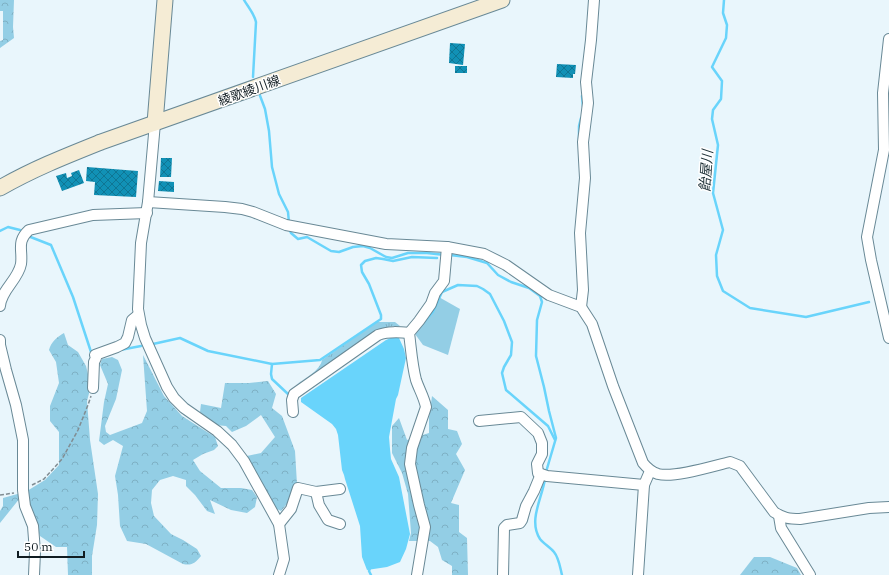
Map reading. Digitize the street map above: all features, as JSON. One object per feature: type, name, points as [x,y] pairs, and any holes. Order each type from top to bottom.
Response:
[{"type":"main road","points":[[155,123],[165,0]]},
{"type":"main road","name":"綾歌綾川線","points":[[0,188],[50,162],[101,142],[502,0]]},
{"type":"street","points":[[581,307],[583,290],[580,233],[585,178],[583,142],[588,103],[586,82],[594,0]]},
{"type":"street","points":[[889,39],[884,93],[884,150],[867,237],[889,338]]},
{"type":"street","points":[[155,123],[147,213],[141,243],[138,315],[144,338],[167,387],[174,398],[184,408],[217,431],[232,445],[244,461],[279,524],[284,559],[279,575]]},
{"type":"street","points":[[148,202],[242,209],[289,226],[386,244],[447,252],[484,254],[506,265],[549,295],[581,307],[592,324],[613,386],[643,463],[650,470],[659,474],[682,473],[730,462],[735,463],[740,466],[774,512],[779,516],[789,519],[800,519],[869,508],[889,507]]},
{"type":"street","points":[[0,306],[0,302],[8,286],[17,274],[21,265],[21,244],[24,235],[29,230],[93,215],[147,213]]},
{"type":"street","points":[[417,575],[425,527],[410,464],[412,448],[426,407],[416,380],[409,333],[431,304],[435,293],[444,281],[447,252]]},
{"type":"street","points":[[93,388],[95,356],[125,343],[132,320],[138,315]]},
{"type":"street","points":[[293,412],[292,400],[294,394],[378,335],[382,333],[397,332],[409,333]]},
{"type":"street","points":[[0,340],[6,370],[16,404],[23,440],[23,490],[25,506],[33,526],[35,552],[34,575]]},
{"type":"street","points":[[479,422],[521,417],[538,433],[542,444],[542,454],[537,464],[538,473],[544,475],[644,485]]},
{"type":"street","points":[[638,575],[644,485],[650,470]]},
{"type":"street","points":[[503,575],[504,528],[507,525],[520,523],[526,506],[544,475]]},
{"type":"street","points":[[279,524],[291,509],[298,488],[316,492],[340,489]]},
{"type":"street","points":[[316,492],[319,505],[328,520],[340,524]]},
{"type":"street","points":[[779,516],[782,528],[810,575]]},
{"type":"path","points":[[0,495],[15,493],[44,479],[62,459],[78,430],[93,388]]},
{"type":"green space","points":[[0,0],[14,0],[14,38],[0,48],[0,41],[3,40],[3,11],[0,11]]},
{"type":"green space","points":[[437,296],[460,309],[448,355],[423,345],[415,334]]},
{"type":"green space","points":[[377,322],[395,322],[400,326],[388,327],[376,331],[309,377],[321,364],[322,360]]},
{"type":"green space","points":[[64,333],[68,345],[78,352],[86,366],[91,386],[87,401],[90,440],[98,494],[97,525],[92,556],[92,575],[68,575],[67,547],[56,547],[40,536],[29,507],[27,491],[45,480],[59,465],[59,432],[50,421],[50,406],[59,383],[56,362],[49,350],[55,340]]},
{"type":"green space","points":[[143,355],[164,396],[182,416],[215,437],[218,446],[214,450],[193,460],[200,471],[221,488],[241,488],[252,490],[257,497],[255,507],[247,513],[231,510],[210,500],[215,514],[207,511],[186,486],[186,480],[173,476],[160,480],[152,490],[151,503],[154,516],[171,534],[197,549],[201,556],[191,564],[183,564],[146,544],[127,541],[120,526],[115,476],[123,446],[113,440],[104,445],[99,441],[108,384],[100,365],[102,359],[112,357],[118,360],[122,370],[116,399],[105,426],[106,432],[110,435],[142,423],[147,411]]},
{"type":"green space","points":[[268,381],[276,394],[272,408],[282,416],[295,451],[297,484],[290,500],[281,511],[273,507],[247,456],[261,453],[275,437],[261,415],[246,426],[232,432],[226,426],[215,425],[200,412],[201,404],[221,408],[225,383]]},
{"type":"green space","points":[[432,396],[448,410],[448,429],[457,431],[462,444],[456,454],[465,470],[451,503],[459,505],[459,532],[467,538],[468,575],[452,575],[452,566],[442,560],[438,547],[430,541],[409,541],[411,533],[408,494],[402,473],[392,453],[392,426],[399,418],[407,440],[429,433],[429,418]]},
{"type":"green space","points":[[21,493],[22,495],[0,523],[0,511],[3,506],[3,498]]},
{"type":"green space","points":[[754,557],[770,557],[797,568],[801,575],[740,575]]},
{"type":"shaded area","points":[[393,337],[399,338],[406,358],[389,437],[390,449],[391,459],[399,477],[410,534],[406,549],[400,562],[387,567],[367,570],[362,557],[360,526],[342,470],[336,429],[332,424],[301,402],[301,398],[386,340]]},
{"type":"building","points":[[450,43],[465,44],[463,65],[449,63]]},
{"type":"building","points":[[557,64],[576,65],[573,78],[556,77]]},
{"type":"building","points":[[455,66],[467,66],[467,73],[455,73]]},
{"type":"building","points":[[161,158],[172,158],[171,177],[160,177]]},
{"type":"building","points":[[87,167],[138,171],[136,197],[94,195],[95,182],[86,181]]},
{"type":"building","points":[[79,170],[84,183],[62,191],[56,176],[66,173],[67,178],[72,176],[71,173]]},
{"type":"building","points":[[159,181],[174,182],[174,192],[158,191]]},
{"type":"waterway","points":[[244,0],[256,22],[253,77]]},
{"type":"waterway","name":"飴屋川","points":[[724,0],[723,13],[727,25],[726,38],[712,67],[722,81],[721,99],[713,110],[712,119],[718,145],[713,193],[723,230],[716,255],[717,276],[723,291],[750,308],[806,317],[869,302]]},
{"type":"waterway","points":[[259,93],[265,109],[269,131],[272,167],[279,194],[288,212],[289,223]]},
{"type":"waterway","points":[[582,96],[583,107]]},
{"type":"waterway","points":[[579,139],[579,126],[581,118]]},
{"type":"waterway","points":[[0,231],[8,227],[20,230]]},
{"type":"waterway","points":[[289,228],[291,233],[298,239],[307,237],[331,251],[339,252],[353,247],[363,246],[370,248],[386,257],[392,258],[408,253],[445,255]]},
{"type":"waterway","points":[[28,236],[51,245],[73,297],[92,355]]},
{"type":"waterway","points":[[450,255],[467,257],[487,263],[498,275],[511,282],[529,288],[540,296],[542,302],[537,320],[536,356],[556,438],[546,472]]},
{"type":"waterway","points":[[153,344],[180,338],[208,351],[272,364],[320,360],[381,319],[381,315],[369,284],[362,272],[361,265],[365,261],[376,258],[393,261],[412,257],[437,258]]},
{"type":"waterway","points":[[424,322],[433,312],[442,292],[458,285],[477,286],[490,294],[504,321],[512,342],[511,355],[502,373],[506,390],[548,426],[555,440]]},
{"type":"waterway","points":[[120,350],[141,346]]},
{"type":"waterway","points":[[272,364],[272,379],[288,394]]},
{"type":"waterway","points":[[545,479],[537,509],[535,525],[540,539],[556,554],[562,575]]},
{"type":"waterway","points":[[370,568],[369,571],[371,575]]}]
